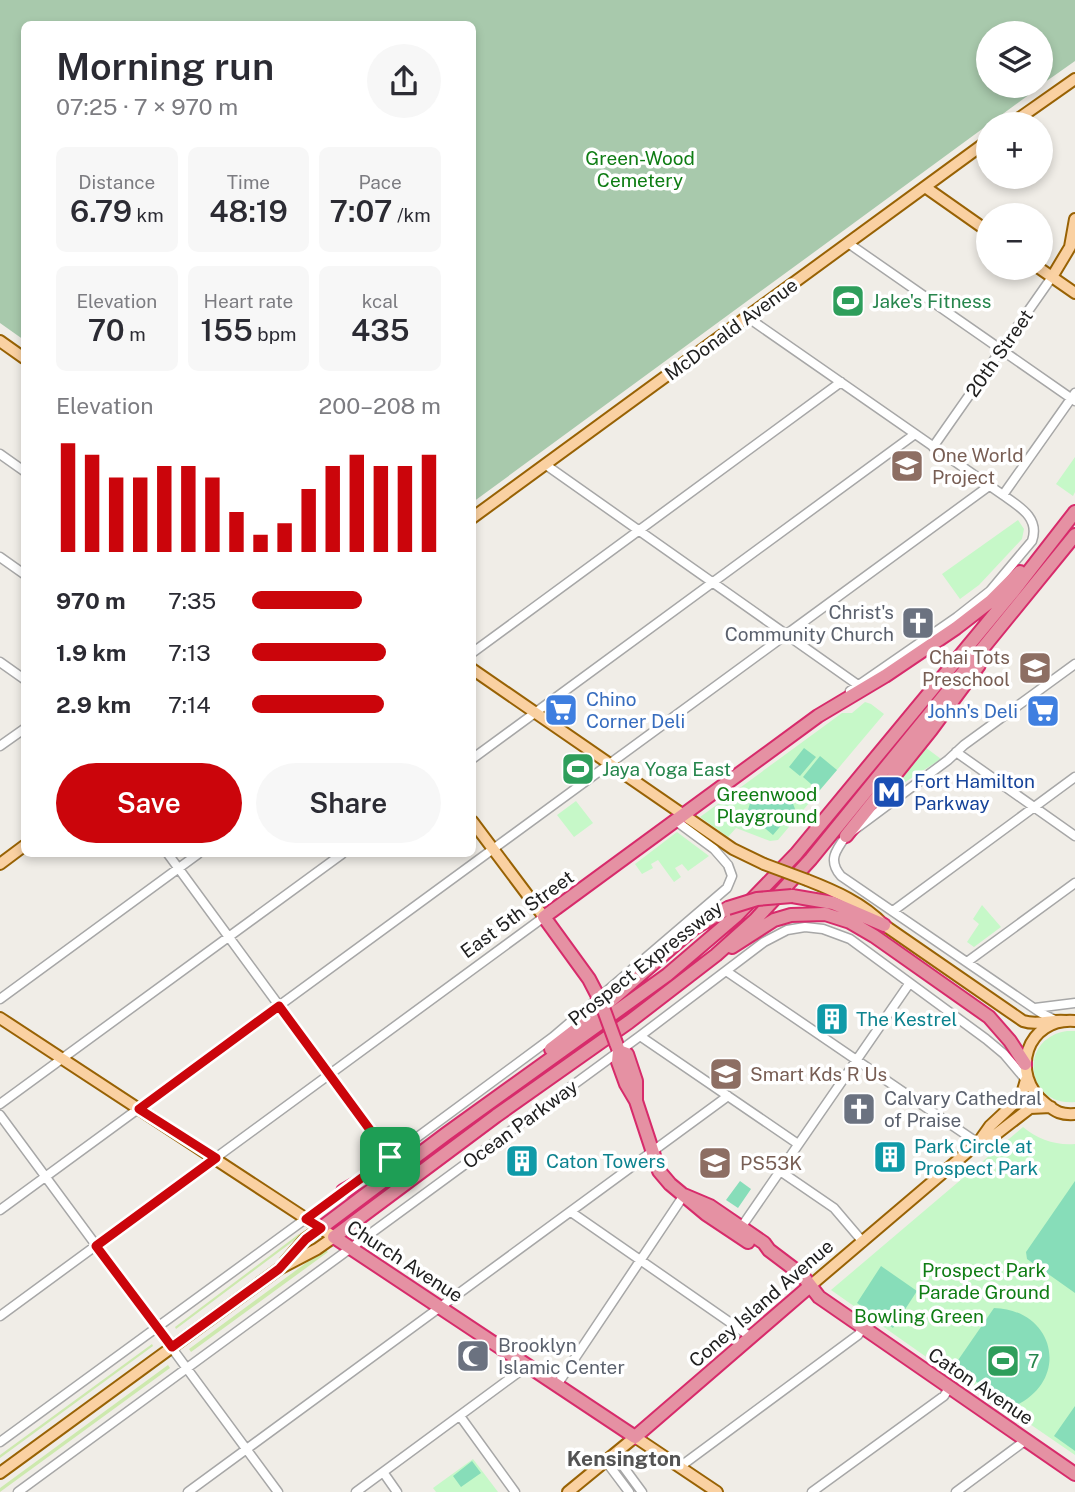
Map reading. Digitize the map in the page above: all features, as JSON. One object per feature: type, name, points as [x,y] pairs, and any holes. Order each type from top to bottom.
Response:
[{"type":"highway","name":"Prospect Expressway","points":[[321,1228],[667,975],[736,916],[796,854],[1075,512]]},
{"type":"highway","points":[[818,716],[885,676],[956,628],[991,601],[1058,535]]},
{"type":"highway","name":"Prospect Expressway","points":[[334,1237],[496,1116],[629,1022],[716,955],[755,920],[803,869],[1075,535]]},
{"type":"highway","points":[[846,836],[976,671],[1000,629]]},
{"type":"highway","name":"East 5th Street","points":[[544,918],[818,716]]},
{"type":"highway","points":[[533,1072],[549,1051],[683,938],[703,922],[728,908],[757,899],[792,896],[833,903],[884,925]]},
{"type":"highway","points":[[716,955],[783,917],[812,913],[836,916],[868,932],[979,1009],[1008,1038],[1025,1064]]},
{"type":"highway","name":"Caton Avenue","points":[[544,918],[600,999],[618,1047],[627,1054],[636,1081],[636,1101],[654,1160],[664,1178],[705,1214],[739,1231],[759,1250],[769,1250],[802,1275],[819,1297],[1075,1474]]},
{"type":"highway","points":[[344,1191],[394,1163],[431,1138],[446,1134]]},
{"type":"highway","name":"Church Avenue","points":[[334,1237],[635,1437]]},
{"type":"highway","name":"Coney Island Avenue","points":[[635,1437],[810,1286]]},
{"type":"main road","points":[[1028,112],[1075,79]]},
{"type":"main road","name":"McDonald Avenue","points":[[476,515],[976,150]]},
{"type":"main road","points":[[925,187],[976,223]]},
{"type":"main road","name":"20th Street","points":[[1053,275],[1070,247],[1075,219]]},
{"type":"main road","points":[[1053,278],[1075,293]]},
{"type":"main road","points":[[0,341],[21,356]]},
{"type":"main road","points":[[476,672],[610,764],[680,819],[764,864],[848,898],[1023,1020],[1041,1024],[1065,1021]]},
{"type":"main road","name":"Caton Avenue","points":[[476,826],[544,918]]},
{"type":"main road","points":[[0,864],[21,848]]},
{"type":"main road","name":"Church Avenue","points":[[0,1018],[334,1237]]},
{"type":"main road","points":[[1065,1021],[1037,1035],[1029,1047],[1025,1064],[1026,1080],[1035,1093],[1058,1114],[1075,1114]]},
{"type":"main road","name":"Coney Island Avenue","points":[[810,1286],[978,1143],[990,1126],[1021,1097],[1026,1080]]},
{"type":"main road","points":[[1050,1107],[1075,1108]]},
{"type":"main road","name":"Coney Island Avenue","points":[[978,1143],[995,1135],[1030,1108],[1050,1107]]},
{"type":"main road","points":[[279,1269],[306,1239],[321,1228]]},
{"type":"main road","points":[[0,1473],[279,1269],[334,1237]]},
{"type":"main road","name":"Church Avenue","points":[[635,1437],[718,1492]]},
{"type":"main road","name":"Coney Island Avenue","points":[[569,1492],[635,1437]]},
{"type":"street","points":[[747,317],[1003,495],[1074,398],[848,243]]},
{"type":"street","name":"20th Street","points":[[933,447],[1050,280]]},
{"type":"street","points":[[476,650],[841,383]]},
{"type":"street","points":[[476,756],[915,434]]},
{"type":"street","points":[[0,454],[21,469]]},
{"type":"street","points":[[545,465],[858,685]]},
{"type":"street","points":[[0,1210],[989,486]]},
{"type":"street","name":"East 5th Street","points":[[818,716],[990,591],[1032,541],[1033,524],[1026,511],[1003,495]]},
{"type":"street","points":[[0,557],[21,572]]},
{"type":"street","points":[[0,662],[21,677]]},
{"type":"street","points":[[1065,1021],[1035,1008],[841,876],[835,869],[834,853],[846,836],[1075,664]]},
{"type":"street","points":[[0,747],[21,731]]},
{"type":"street","points":[[956,752],[1075,836]]},
{"type":"street","points":[[893,911],[1075,777]]},
{"type":"street","points":[[0,1442],[553,1037],[730,884],[730,870],[721,856],[680,819]]},
{"type":"street","points":[[170,857],[390,1157]]},
{"type":"street","points":[[0,999],[194,857]]},
{"type":"street","points":[[0,1104],[338,857]]},
{"type":"street","points":[[967,962],[1075,883]]},
{"type":"street","name":"East 5th Street","points":[[0,1316],[544,918]]},
{"type":"street","name":"Ocean Parkway","points":[[18,1492],[618,1047],[640,1036],[771,937],[787,930],[805,927],[832,931],[850,939],[992,1044],[1026,1080]]},
{"type":"street","points":[[726,971],[978,1143]]},
{"type":"street","points":[[739,1231],[909,984]]},
{"type":"street","points":[[1035,1008],[1075,1003]]},
{"type":"street","points":[[640,1036],[798,1144]]},
{"type":"street","points":[[188,1492],[728,1096]]},
{"type":"street","points":[[0,1115],[278,1492]]},
{"type":"street","points":[[780,1171],[834,1208],[863,1242]]},
{"type":"street","points":[[557,1385],[684,1195]]},
{"type":"street","points":[[571,1212],[751,1337]]},
{"type":"street","points":[[681,1466],[858,1335],[863,1328]]},
{"type":"street","points":[[356,1492],[527,1366]]},
{"type":"street","points":[[812,1492],[944,1396],[949,1388]]},
{"type":"street","points":[[460,1416],[515,1492]]},
{"type":"street","points":[[956,1492],[1026,1440]]},
{"type":"street","points":[[610,1457],[626,1470],[642,1492]]},
{"type":"street","points":[[610,1457],[617,1477],[629,1492]]},
{"type":"street","points":[[617,1477],[626,1470]]},
{"type":"street","points":[[383,1472],[397,1492]]},
{"type":"green space","name":"Green-Wood Cemetery","points":[[0,0],[1075,0],[1075,61],[1053,77],[1053,21],[976,21],[976,98],[1025,98],[1006,112],[976,112],[976,134],[476,500],[476,21],[21,21],[21,338],[0,323]]},
{"type":"green space","points":[[1075,457],[1075,492],[1073,496],[1056,484]]},
{"type":"green space","points":[[1018,520],[1024,529],[1022,539],[979,585],[960,599],[942,574]]},
{"type":"green space","name":"Greenwood Playground","points":[[865,702],[884,714],[778,840],[770,841],[736,828],[728,837],[700,817],[842,713],[852,713]]},
{"type":"green space","points":[[925,747],[941,759],[888,793]]},
{"type":"green space","points":[[804,748],[816,757],[800,776],[789,767]]},
{"type":"green space","points":[[820,756],[837,770],[819,791],[803,777]]},
{"type":"green space","points":[[767,789],[785,793],[795,809],[773,835],[747,813],[751,800]]},
{"type":"green space","points":[[576,801],[593,823],[574,837],[557,815]]},
{"type":"green space","points":[[677,832],[709,856],[688,871],[682,864],[675,868],[681,877],[674,882],[658,860],[651,864],[653,868],[642,874],[635,864]]},
{"type":"green space","points":[[982,905],[1001,927],[974,947],[967,942],[979,924],[973,919]]},
{"type":"green space","points":[[1075,1031],[1075,1102],[1059,1101],[1046,1094],[1038,1084],[1034,1071],[1040,1046],[1051,1036]]},
{"type":"green space","name":"Prospect Park Parade Ground","points":[[1023,1127],[1048,1141],[1075,1144],[1075,1455],[944,1365],[942,1368],[831,1290]]},
{"type":"green space","points":[[740,1181],[751,1189],[738,1208],[726,1200]]},
{"type":"green space","points":[[1075,1181],[1075,1293],[1027,1259],[1026,1252]]},
{"type":"green space","points":[[299,1234],[300,1236],[176,1329],[175,1327]]},
{"type":"green space","points":[[325,1249],[328,1252],[191,1352],[189,1349]]},
{"type":"green space","points":[[881,1266],[917,1291],[893,1328],[857,1303]]},
{"type":"green space","name":"7","points":[[994,1308],[1015,1312],[1032,1321],[1043,1334],[1049,1349],[1049,1366],[1043,1382],[1031,1396],[1012,1407],[954,1366]]},
{"type":"green space","points":[[152,1344],[153,1346],[0,1458],[0,1455]]},
{"type":"green space","points":[[168,1365],[170,1368],[0,1492],[0,1488]]},
{"type":"green space","points":[[1075,1406],[1075,1451],[1054,1436]]},
{"type":"green space","points":[[473,1459],[498,1492],[436,1492],[433,1488]]},
{"type":"green space","points":[[472,1461],[481,1473],[461,1487],[453,1476]]},
{"type":"place","name":"Jake's Fitness","points":[[848,301]]},
{"type":"place","name":"One World Project","points":[[907,466]]},
{"type":"place","name":"Christ's Community Church","points":[[918,623]]},
{"type":"place","name":"Chai Tots Preschool","points":[[1035,668]]},
{"type":"place","name":"Chino Corner Deli","points":[[561,710]]},
{"type":"place","name":"John's Deli","points":[[1043,711]]},
{"type":"place","name":"Jaya Yoga East","points":[[578,769]]},
{"type":"place","name":"Fort Hamilton Parkway","points":[[889,792]]},
{"type":"place","name":"The Kestrel","points":[[832,1019]]},
{"type":"place","name":"Smart Kds R Us","points":[[726,1074]]},
{"type":"place","name":"Calvary Cathedral of Praise","points":[[859,1109]]},
{"type":"place","name":"Park Circle at Prospect Park","points":[[890,1157]]},
{"type":"place","name":"Caton Towers","points":[[522,1161]]},
{"type":"place","name":"PS53K","points":[[715,1163]]},
{"type":"place","name":"Brooklyn Islamic Center","points":[[473,1356]]},
{"type":"place","name":"7","points":[[1003,1361]]},
{"type":"district","name":"Kensington","points":[[624,1458]]},
{"type":"route","points":[[279,1006],[390,1157],[306,1219],[321,1228],[306,1239],[279,1269],[172,1347],[96,1246],[216,1158],[139,1109],[279,1006]]},
{"type":"park label","name":"Bowling Green","points":[[919,1316]]}]
